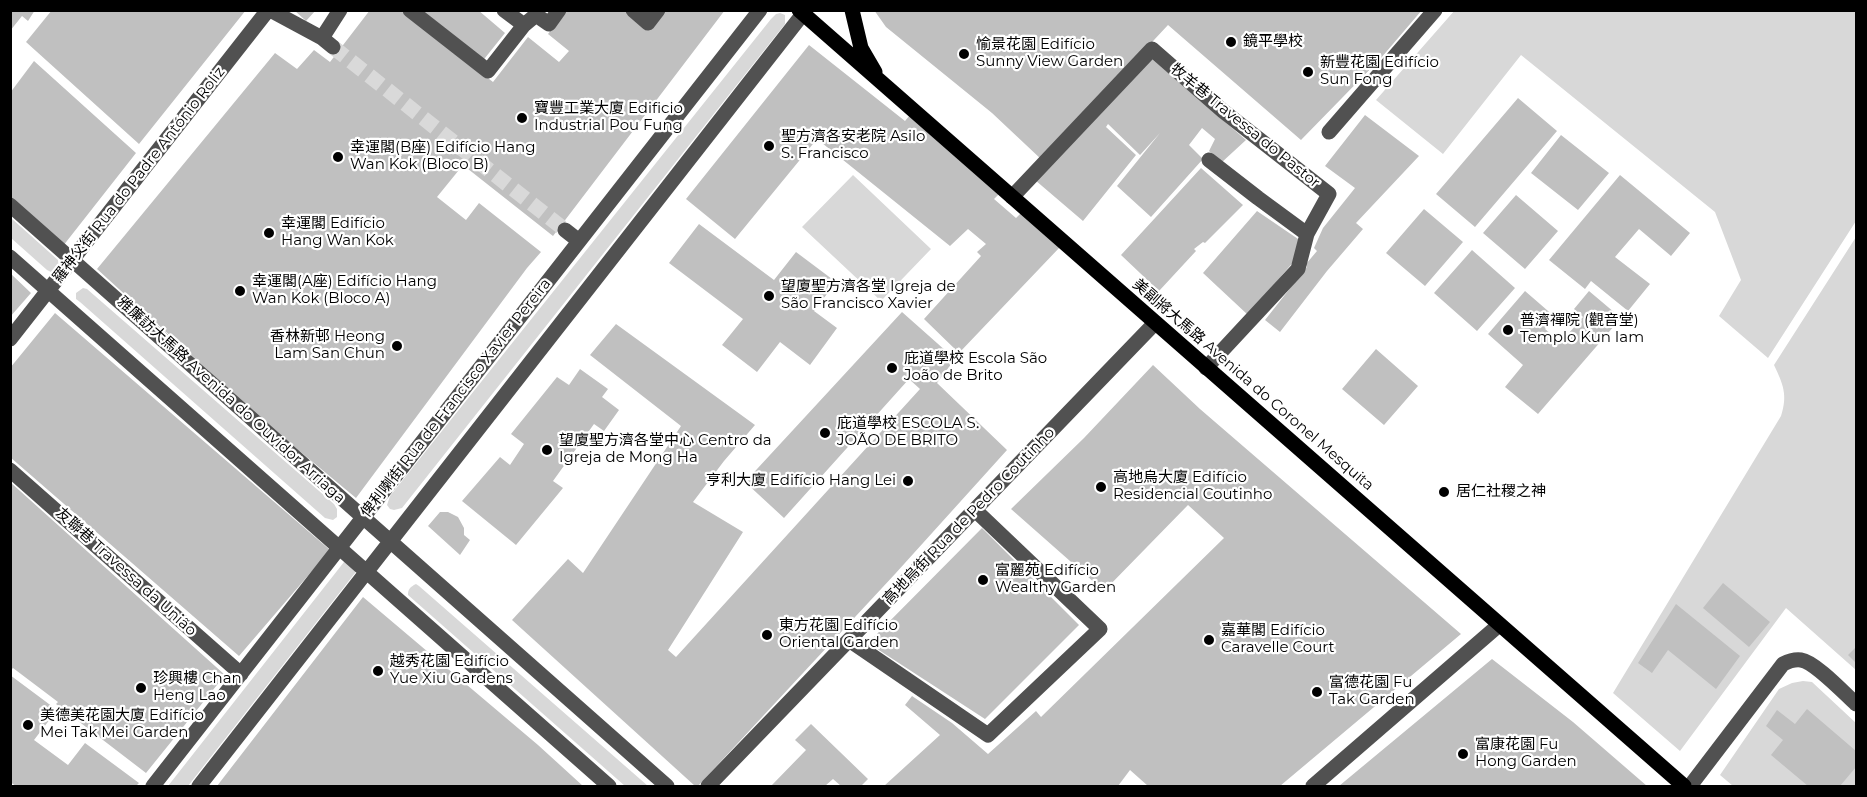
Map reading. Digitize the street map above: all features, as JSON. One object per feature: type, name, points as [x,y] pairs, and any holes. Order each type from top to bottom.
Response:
[{"type":"main road","points":[[852,10],[861,48],[878,77],[892,93]]},
{"type":"main road","name":"美副將大馬路 Avenida do Coronel Mesquita","points":[[802,12],[1684,786]]},
{"type":"street","points":[[269,10],[328,43],[340,10]]},
{"type":"street","name":"羅神父街 Rua do Padre António Roliz","points":[[10,339],[269,10]]},
{"type":"street","points":[[410,10],[488,71],[524,25],[536,15],[549,24],[559,10]]},
{"type":"street","points":[[504,10],[524,25]]},
{"type":"street","points":[[633,10],[648,24],[658,10]]},
{"type":"street","name":"俾利喇街 Rua de Francisco Xavier Pereira","points":[[153,786],[760,10]]},
{"type":"street","points":[[1329,132],[1435,10]]},
{"type":"street","points":[[199,786],[802,12]]},
{"type":"street","name":"牧羊巷 Travessa do Pastor","points":[[1012,197],[1152,49],[1223,111],[1329,194],[1307,234],[1298,269],[1206,368]]},
{"type":"street","points":[[1209,160],[1307,234]]},
{"type":"street","name":"雅廉訪大馬路 Avenida do Ouvidor Arriaga","points":[[10,205],[667,786]]},
{"type":"street","points":[[565,230],[579,241]]},
{"type":"street","points":[[10,257],[609,786]]},
{"type":"street","name":"高地烏街 Rua de Pedro Coutinho","points":[[708,786],[1155,323]]},
{"type":"street","name":"友聯巷 Travessa da União","points":[[10,470],[241,674]]},
{"type":"street","points":[[849,640],[988,735],[1100,628],[975,510]]},
{"type":"street","points":[[1313,786],[1499,625]]},
{"type":"street","points":[[1690,786],[1783,664],[1792,659],[1812,664],[1857,704]]},
{"type":"shaded area","points":[[1455,10],[1856,11],[1856,221],[1768,358],[1719,316],[1741,280],[1715,212],[1521,55],[1443,154],[1376,100]]},
{"type":"shaded area","points":[[780,13],[785,15],[785,24],[402,508],[390,509],[387,505],[390,496],[771,19]]},
{"type":"shaded area","points":[[853,175],[931,249],[881,301],[802,227]]},
{"type":"shaded area","points":[[11,218],[58,260],[59,265],[55,271],[47,270],[11,238]]},
{"type":"shaded area","points":[[1856,237],[1856,670],[1786,608],[1680,751],[1613,693],[1781,416],[1784,402],[1783,390],[1774,365]]},
{"type":"shaded area","points":[[83,288],[87,289],[334,504],[337,517],[333,520],[325,518],[76,299],[76,293]]},
{"type":"shaded area","points":[[344,562],[350,562],[356,569],[355,573],[188,786],[168,786]]},
{"type":"shaded area","points":[[416,584],[648,786],[625,786],[408,595],[410,588]]},
{"type":"shaded area","points":[[1803,681],[1812,682],[1856,723],[1856,786],[1733,786],[1720,775],[1779,689]]},
{"type":"building","points":[[10,10],[35,10],[28,21],[22,16],[10,31]]},
{"type":"building","points":[[52,10],[246,10],[139,144],[26,42]]},
{"type":"building","points":[[294,10],[316,10],[306,21]]},
{"type":"building","points":[[370,10],[401,10],[493,82],[528,37],[559,62],[569,51],[548,34],[566,10],[627,10],[647,29],[661,10],[725,10],[553,236],[463,165],[437,197],[466,220],[479,203],[541,252],[356,498],[267,424],[97,269],[275,53],[297,69],[314,50],[330,62]]},
{"type":"building","points":[[417,10],[478,10],[505,33],[481,63]]},
{"type":"building","points":[[874,10],[1422,10],[1381,58],[1301,140],[1168,25],[1042,160],[992,113],[886,27]]},
{"type":"building","points":[[809,45],[905,121],[910,115],[1000,193],[994,199],[1016,218],[1021,213],[1060,247],[959,353],[924,319],[981,256],[977,252],[986,244],[968,229],[950,246],[817,139],[735,239],[686,199]]},
{"type":"building","points":[[1152,59],[1246,140],[1221,163],[1209,151],[1215,139],[1202,128],[1189,145],[1203,159],[1151,217],[1117,186],[1160,133],[1140,155],[1108,124],[1106,127],[1136,155],[1083,221],[1035,180]]},
{"type":"building","points":[[34,61],[136,153],[63,246],[10,200],[10,93]]},
{"type":"building","points":[[1518,98],[1557,131],[1475,227],[1436,194]]},
{"type":"building","points":[[1365,115],[1419,156],[1356,223],[1363,229],[1280,332],[1265,320],[1307,267],[1306,264],[1317,251],[1314,248],[1323,228],[1355,188],[1325,166]]},
{"type":"building","points":[[1561,135],[1609,173],[1578,210],[1531,173]]},
{"type":"building","points":[[1201,168],[1243,205],[1205,243],[1203,242],[1194,249],[1196,251],[1159,291],[1121,255]]},
{"type":"building","points":[[1620,175],[1690,233],[1671,256],[1639,229],[1615,257],[1650,284],[1628,311],[1591,281],[1585,289],[1549,260]]},
{"type":"building","points":[[1516,195],[1558,231],[1525,269],[1483,233]]},
{"type":"building","points":[[1424,209],[1463,242],[1425,286],[1386,253]]},
{"type":"building","points":[[1257,211],[1301,241],[1295,260],[1248,315],[1203,273]]},
{"type":"building","name":"望廈聖方濟各堂 Igreja de São Francisco Xavier","points":[[699,224],[774,280],[796,252],[836,282],[814,311],[837,328],[810,365],[780,342],[757,372],[722,345],[743,319],[669,263]]},
{"type":"building","points":[[1472,250],[1515,288],[1477,331],[1434,293]]},
{"type":"building","points":[[10,273],[31,293],[10,317]]},
{"type":"building","points":[[1525,291],[1555,317],[1545,329],[1561,342],[1583,317],[1574,309],[1589,291],[1621,318],[1538,414],[1505,387],[1523,365],[1488,334]]},
{"type":"building","points":[[902,312],[955,359],[937,383],[1007,450],[895,574],[698,786],[695,786],[512,620],[568,559],[583,573],[681,426],[590,355],[616,324],[755,425],[693,502],[743,532],[668,650],[676,657],[920,389],[909,379],[784,518],[745,482]]},
{"type":"building","points":[[55,313],[330,550],[239,656],[10,457],[10,368]]},
{"type":"building","points":[[1376,349],[1418,386],[1384,425],[1342,389]]},
{"type":"building","points":[[1153,365],[1200,409],[1461,634],[1280,786],[1148,786],[1130,770],[1118,786],[884,786],[940,735],[905,705],[912,696],[952,723],[988,754],[1036,711],[1041,717],[1224,538],[1188,505],[1104,591],[1011,509],[1084,438]]},
{"type":"building","name":"望廈聖方濟各堂中心 Centro da Igreja de Mong Ha","points":[[580,369],[608,389],[602,397],[619,410],[604,431],[594,424],[553,481],[563,488],[516,545],[462,501],[500,457],[510,465],[524,444],[511,434],[557,377],[569,385]]},
{"type":"building","points":[[10,482],[225,675],[146,773],[13,668],[10,671]]},
{"type":"building","points":[[440,512],[448,512],[458,517],[464,528],[464,535],[470,540],[460,555],[428,526]]},
{"type":"building","name":"富麗苑 Edifício Wealthy Garden","points":[[982,528],[1079,625],[985,719],[868,643]]},
{"type":"building","points":[[1723,583],[1770,622],[1749,647],[1703,608]]},
{"type":"building","name":"越秀花園 Edifício Yue Xiu Gardens","points":[[363,597],[538,745],[583,786],[217,786]]},
{"type":"building","points":[[1676,604],[1740,656],[1716,689],[1668,650],[1652,673],[1638,663]]},
{"type":"building","points":[[1855,648],[1856,650],[1856,663],[1848,655]]},
{"type":"building","name":"富康花園 Fu Hong Garden","points":[[1492,659],[1573,722],[1647,786],[1339,786]]},
{"type":"building","name":"美德美花園大廈 Edifício Mei Tak Mei Garden","points":[[10,675],[57,710],[34,740],[68,765],[85,743],[139,783],[136,786],[16,786],[10,782]]},
{"type":"building","points":[[1807,709],[1856,751],[1856,767],[1840,786],[1808,786],[1771,755],[1783,740],[1766,726],[1777,710],[1795,724]]},
{"type":"building","points":[[811,724],[868,779],[861,786],[841,786],[833,779],[825,786],[771,786],[806,750],[795,740]]},
{"type":"tunnel","points":[[333,47],[565,230]]},
{"type":"place","name":"鏡平學校","points":[[1231,42]]},
{"type":"place","name":"愉景花園 Edifício Sunny View Garden","points":[[964,54]]},
{"type":"place","name":"新豐花園 Edifício Sun Fong","points":[[1308,72]]},
{"type":"place","name":"寶豐工業大廈 Edificio Industrial Pou Fung","points":[[522,118]]},
{"type":"place","name":"聖方濟各安老院 Asilo S. Francisco","points":[[769,146]]},
{"type":"place","name":"幸運閣(B座) Edifício Hang Wan Kok (Bloco B)","points":[[338,157]]},
{"type":"place","name":"幸運閣 Edifício Hang Wan Kok","points":[[269,233]]},
{"type":"place","name":"幸運閣(A座) Edifício Hang Wan Kok (Bloco A)","points":[[240,291]]},
{"type":"place","name":"望廈聖方濟各堂 Igreja de São Francisco Xavier","points":[[769,296]]},
{"type":"place","name":"普濟禪院 (觀音堂) Templo Kun Iam","points":[[1508,330]]},
{"type":"place","name":"香林新邨 Heong Lam San Chun","points":[[397,346]]},
{"type":"place","name":"庇道學校 Escola São João de Brito","points":[[892,368]]},
{"type":"place","name":"庇道學校 ESCOLA S. JOÃO DE BRITO","points":[[825,433]]},
{"type":"place","name":"望廈聖方濟各堂中心 Centro da Igreja de Mong Ha","points":[[547,450]]},
{"type":"place","name":"亨利大廈 Edifício Hang Lei","points":[[908,481]]},
{"type":"place","name":"高地烏大廈 Edifício Residencial Coutinho","points":[[1101,487]]},
{"type":"place","name":"居仁社稷之神","points":[[1444,492]]},
{"type":"place","name":"富麗苑 Edifício Wealthy Garden","points":[[983,580]]},
{"type":"place","name":"東方花園 Edifício Oriental Garden","points":[[767,635]]},
{"type":"place","name":"嘉華閣 Edifício Caravelle Court","points":[[1209,640]]},
{"type":"place","name":"越秀花園 Edifício Yue Xiu Gardens","points":[[378,671]]},
{"type":"place","name":"珍興樓 Chan Heng Lao","points":[[141,688]]},
{"type":"place","name":"富德花園 Fu Tak Garden","points":[[1317,692]]},
{"type":"place","name":"美德美花園大廈 Edifício Mei Tak Mei Garden","points":[[28,725]]},
{"type":"place","name":"富康花園 Fu Hong Garden","points":[[1463,754]]}]
